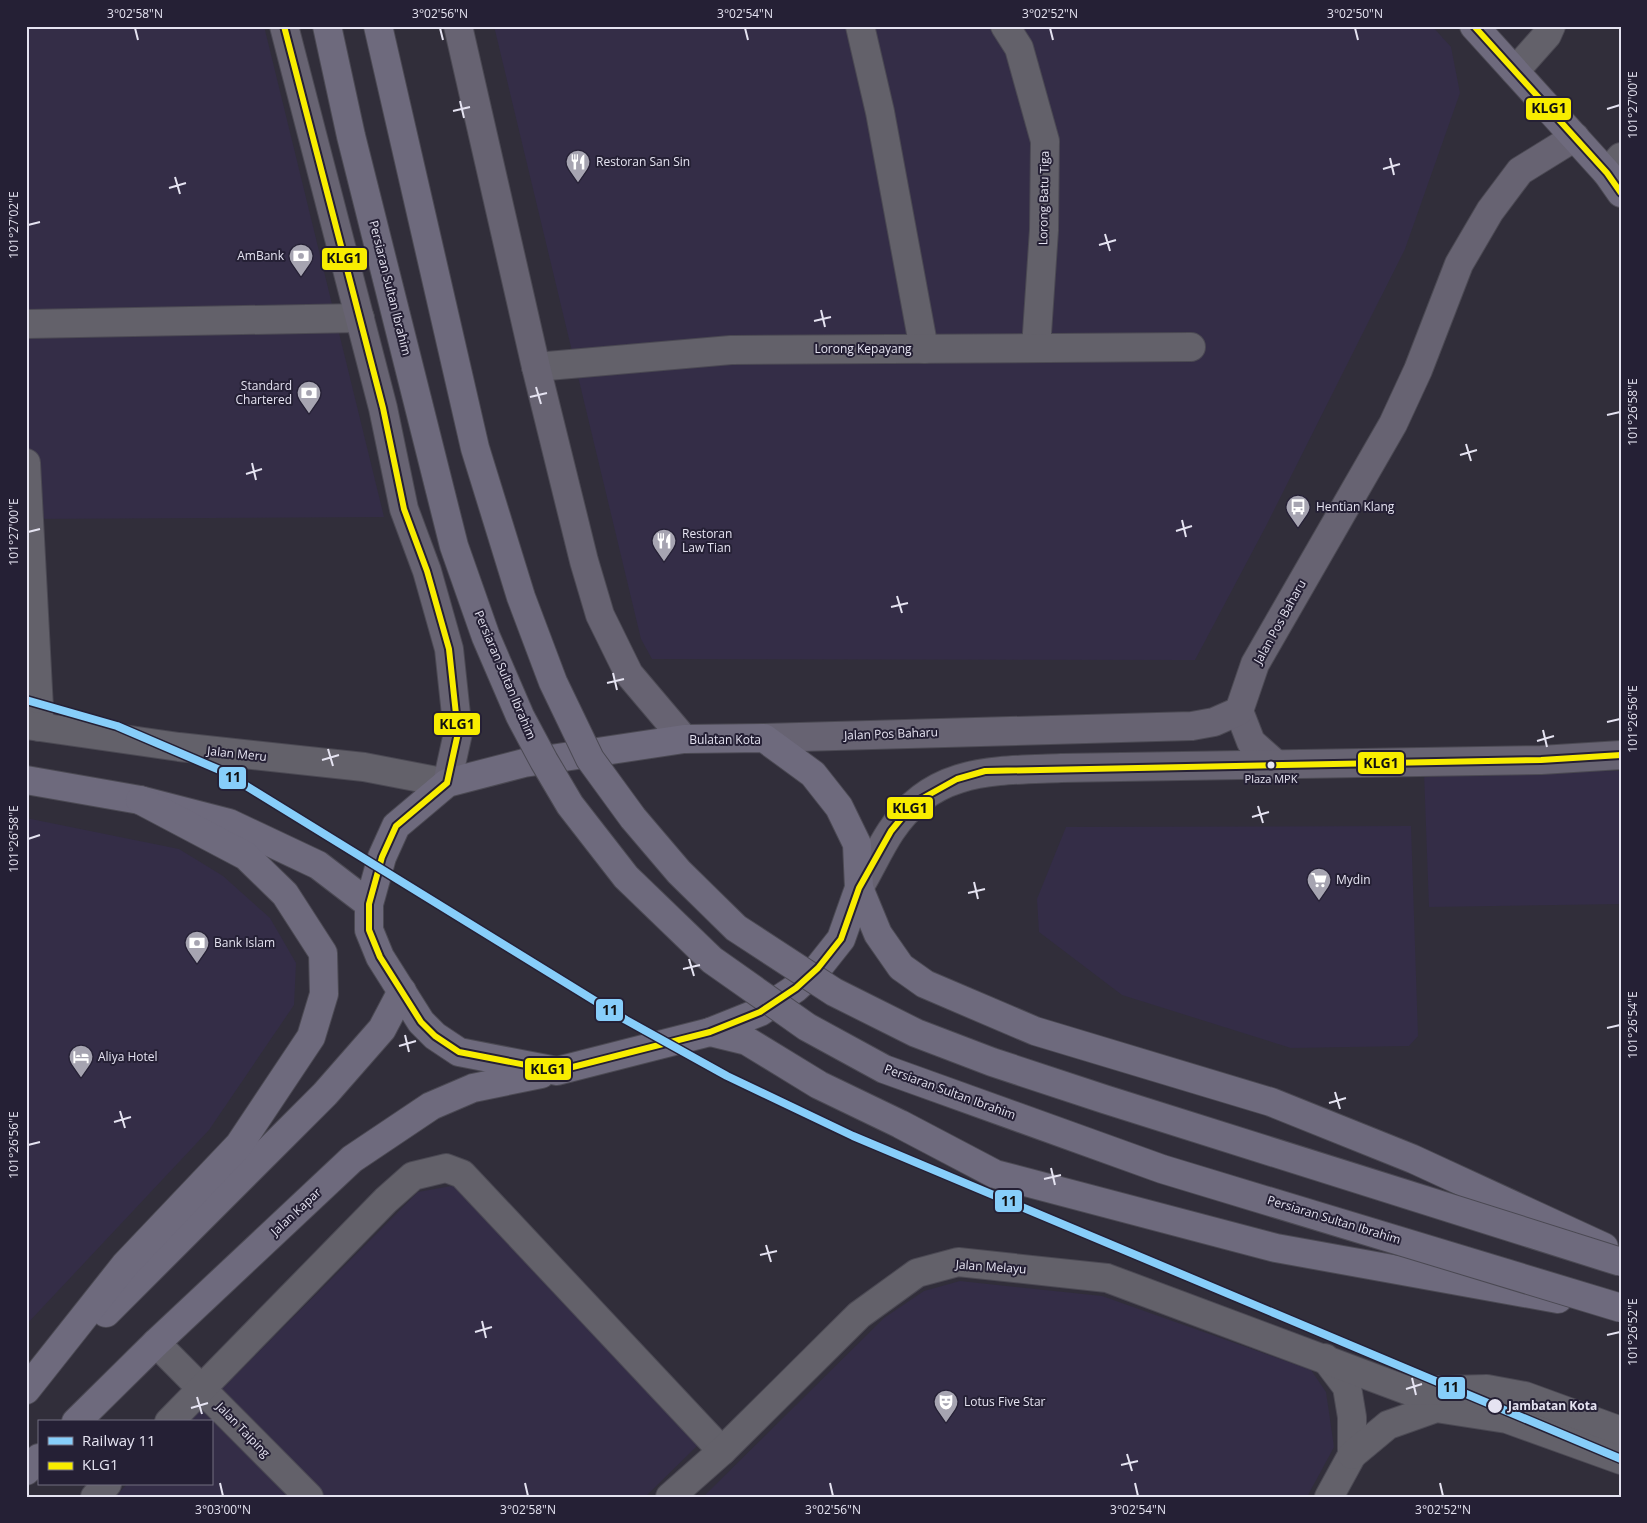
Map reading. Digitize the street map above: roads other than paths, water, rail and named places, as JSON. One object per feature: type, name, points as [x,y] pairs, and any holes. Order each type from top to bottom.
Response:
[{"type":"highway","name":"Persiaran Sultan Ibrahim","points":[[327,26],[351,136],[454,546],[486,637],[520,716],[570,805],[626,877],[712,960],[808,1026],[884,1069],[1162,1169],[1621,1309]]},
{"type":"highway","points":[[378,26],[475,448],[521,597],[552,682],[590,759],[633,818],[679,872],[736,928],[834,992],[916,1033],[992,1062],[1104,1099],[1621,1262]]},
{"type":"highway","points":[[1474,26],[1575,137],[1616,174]]},
{"type":"highway","name":"Bulatan Kota","points":[[764,738],[813,774],[839,807],[857,844],[859,888],[842,938],[818,968],[796,988],[760,1012],[710,1032],[557,1071],[458,1052],[435,1036],[421,1022],[380,957],[370,930],[369,904],[382,857],[396,826],[447,783],[524,762],[684,740],[764,738]]},
{"type":"highway","points":[[26,780],[140,800],[229,824],[318,865],[369,904]]},
{"type":"highway","points":[[26,1390],[125,1265],[239,1145],[312,1038],[324,994],[323,953],[285,894],[246,856],[140,800]]},
{"type":"highway","points":[[859,888],[878,934],[901,967],[924,984],[1035,1031],[1271,1102],[1413,1159],[1621,1255]]},
{"type":"highway","points":[[26,1390],[325,1094],[382,1029],[402,991]]},
{"type":"highway","points":[[710,1032],[747,1040],[819,1085],[900,1124],[995,1174],[1276,1248],[1621,1309]]},
{"type":"highway","name":"Jalan Kapar","points":[[78,1420],[156,1343],[352,1159],[432,1106],[473,1088],[557,1071]]},
{"type":"highway","points":[[26,1471],[38,1459]]},
{"type":"main road","points":[[284,26],[383,408],[404,508],[428,571],[449,649],[458,733],[447,783]]},
{"type":"main road","points":[[458,26],[536,367],[584,561],[600,615],[630,674],[684,740]]},
{"type":"main road","name":"Jalan Pos Baharu","points":[[764,738],[1192,726],[1214,722],[1239,710],[1255,664],[1393,424],[1418,370],[1463,256],[1490,211],[1520,171],[1575,137]]},
{"type":"main road","points":[[1239,710],[1250,742],[1278,766]]},
{"type":"main road","points":[[859,888],[891,831],[914,803],[957,778],[985,772],[1062,768],[1278,766],[1541,760],[1621,755]]},
{"type":"street","points":[[860,26],[880,112],[924,348]]},
{"type":"street","name":"Lorong Batu Tiga","points":[[1005,26],[1019,48],[1045,141],[1044,230],[1036,348]]},
{"type":"street","points":[[1515,71],[1547,34],[1551,26]]},
{"type":"street","points":[[26,324],[360,318]]},
{"type":"street","name":"Lorong Kepayang","points":[[536,367],[731,350],[1191,347]]},
{"type":"street","points":[[26,463],[33,726]]},
{"type":"street","name":"Jalan Meru","points":[[33,726],[179,747],[364,768],[447,783]]},
{"type":"street","points":[[171,1420],[386,1200],[413,1176],[446,1168],[462,1174],[722,1451]]},
{"type":"street","name":"Jalan Melayu","points":[[670,1497],[722,1451],[859,1315],[917,1273],[958,1262],[1108,1278],[1409,1391],[1487,1389],[1525,1396],[1621,1431]]},
{"type":"street","name":"Jalan Taiping","points":[[156,1343],[309,1497]]},
{"type":"street","points":[[1325,1358],[1347,1387],[1352,1417],[1352,1455]]},
{"type":"street","points":[[1329,1497],[1352,1455],[1388,1426],[1436,1408],[1507,1419],[1621,1460]]},
{"type":"street","points":[[95,1497],[105,1486]]},
{"type":"rail line","name":"11","points":[[26,700],[117,726],[222,771],[626,1020],[727,1076],[853,1136],[1621,1459]]},
{"type":"place","name":"Restoran San Sin","points":[[578,183]]},
{"type":"place","name":"AmBank","points":[[301,277]]},
{"type":"place","name":"Standard Chartered","points":[[309,414]]},
{"type":"place","name":"Hentian Klang","points":[[1298,528]]},
{"type":"place","name":"Restoran Law Tian","points":[[664,562]]},
{"type":"place","name":"Plaza MPK","points":[[1271,765]]},
{"type":"place","name":"Mydin","points":[[1319,901]]},
{"type":"place","name":"Bank Islam","points":[[197,964]]},
{"type":"place","name":"Aliya Hotel","points":[[81,1078]]},
{"type":"place","name":"Jambatan Kota","points":[[1495,1406]]},
{"type":"place","name":"Lotus Five Star","points":[[946,1423]]}]
